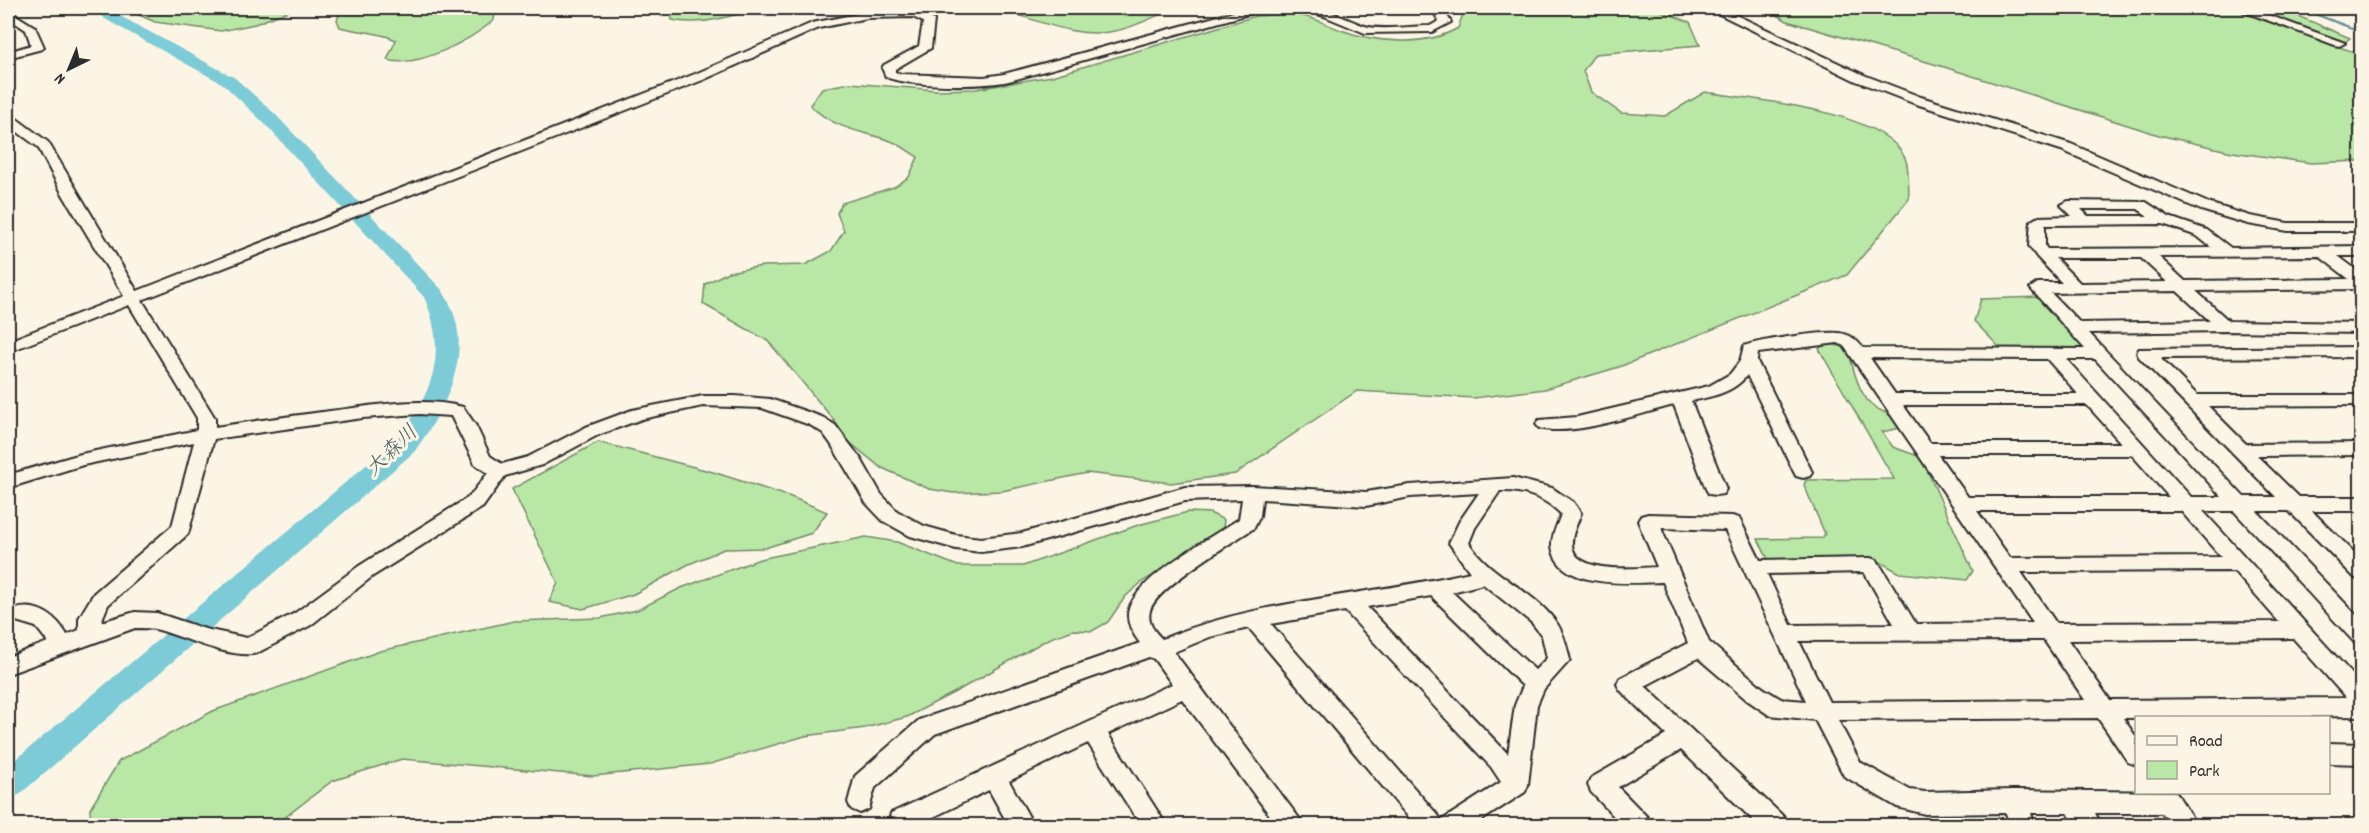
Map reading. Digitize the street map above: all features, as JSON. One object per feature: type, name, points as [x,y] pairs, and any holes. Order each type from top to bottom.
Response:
[{"type":"street","points":[[8,347],[699,76],[794,33],[826,22],[867,15],[907,14],[924,17],[929,26],[925,48],[888,68],[890,74],[899,78],[984,81],[1060,64],[1259,8]]},
{"type":"street","points":[[1304,8],[1327,13],[1360,29],[1372,30],[1432,29],[1444,22],[1437,8]]},
{"type":"street","points":[[1713,8],[1860,78],[1917,100],[2066,147],[2206,207],[2248,220],[2288,227],[2361,227]]},
{"type":"street","points":[[2240,8],[2339,44]]},
{"type":"street","points":[[8,13],[31,29],[38,47],[8,55]]},
{"type":"street","points":[[8,119],[43,145],[132,298],[206,418],[206,433],[181,529],[101,599],[90,618],[90,636]]},
{"type":"street","points":[[2085,220],[2067,205],[2141,205],[2164,220],[2202,233],[2227,252]]},
{"type":"street","points":[[2075,287],[2037,246],[2038,221],[2164,220]]},
{"type":"street","points":[[2322,251],[2361,283]]},
{"type":"street","points":[[2042,254],[2361,251]]},
{"type":"street","points":[[2145,253],[2225,326]]},
{"type":"street","points":[[2361,283],[2038,288],[2361,636]]},
{"type":"street","points":[[2076,328],[2225,326],[2361,328]]},
{"type":"street","points":[[1545,424],[1577,423],[1715,390],[1736,378],[1748,360],[1750,350],[1760,346],[1828,338],[1839,338],[1850,342],[2135,753]]},
{"type":"street","points":[[2358,566],[2293,504],[2145,353],[2361,352]]},
{"type":"street","points":[[2051,353],[2361,701]]},
{"type":"street","points":[[1860,354],[2099,354]]},
{"type":"street","points":[[1748,360],[1803,472]]},
{"type":"street","points":[[1681,399],[1716,489]]},
{"type":"street","points":[[1892,400],[2092,399]]},
{"type":"street","points":[[2192,401],[2361,400]]},
{"type":"street","points":[[8,482],[102,453],[206,433],[421,408],[457,411],[467,426],[482,460],[499,471],[517,468],[535,461],[592,431],[638,414],[704,401],[764,402],[816,420],[829,429],[854,463],[873,498],[890,516],[917,531],[956,542],[981,545],[1022,540],[1185,494],[1253,492],[1366,499],[1410,491],[1526,485],[1566,507],[1570,513],[1562,547],[1567,559],[1582,571],[1612,575],[1670,574]]},
{"type":"street","points":[[1926,449],[2138,449]]},
{"type":"street","points":[[2242,450],[2361,449]]},
{"type":"street","points":[[8,666],[135,620],[157,621],[203,637],[249,647],[295,624],[366,571],[476,502],[499,471]]},
{"type":"street","points":[[1494,485],[1466,526],[1459,543],[1466,558],[1539,616],[1551,630],[1559,660],[1535,684],[1526,705],[1516,785]]},
{"type":"street","points":[[1253,492],[1250,516],[1246,523],[1158,585],[1144,599],[1138,616],[1147,637],[1160,649],[1186,687],[1293,825]]},
{"type":"street","points":[[1964,504],[2361,504]]},
{"type":"street","points":[[2185,825],[2165,797],[2075,802],[1925,803],[1906,800],[1852,770],[1821,711],[1732,523],[1648,521],[1700,647],[1755,694],[1777,708],[1821,711],[2361,707]]},
{"type":"street","points":[[2006,565],[2239,564]]},
{"type":"street","points":[[1753,567],[1870,565],[1910,633]]},
{"type":"street","points":[[860,802],[864,783],[927,727],[1148,649],[1160,649],[1206,630],[1254,619],[1435,588],[1486,576]]},
{"type":"street","points":[[1435,588],[1535,684]]},
{"type":"street","points":[[1350,603],[1499,760],[1516,785]]},
{"type":"street","points":[[24,615],[43,618],[53,629],[62,647]]},
{"type":"street","points":[[1254,619],[1432,825]]},
{"type":"street","points":[[1785,633],[2297,630]]},
{"type":"street","points":[[1700,647],[1628,684],[1682,738],[1776,825]]},
{"type":"street","points":[[900,825],[900,821],[1186,687]]},
{"type":"street","points":[[1093,731],[1155,825]]},
{"type":"street","points":[[1639,825],[1600,785],[1682,738]]},
{"type":"street","points":[[2330,753],[2361,754]]},
{"type":"street","points":[[994,776],[1022,825]]},
{"type":"street","points":[[1451,825],[1516,785]]},
{"type":"street","points":[[2014,801],[2023,825]]},
{"type":"street","points":[[2075,802],[2090,825]]},
{"type":"green space","points":[[129,8],[296,8],[255,24],[221,31],[155,22]]},
{"type":"green space","points":[[342,8],[440,8],[459,12],[495,12],[494,20],[458,44],[428,57],[399,62],[387,60],[396,40],[383,35],[340,27],[337,20]]},
{"type":"green space","points":[[676,8],[755,8],[725,17],[682,22],[672,20],[671,14]]},
{"type":"green space","points":[[993,8],[1176,8],[1131,27],[1100,33],[1069,30]]},
{"type":"green space","points":[[1462,8],[1653,8],[1690,22],[1700,45],[1595,54],[1583,71],[1591,92],[1621,113],[1665,116],[1705,92],[1784,104],[1845,118],[1872,129],[1892,142],[1905,158],[1909,199],[1847,275],[1619,367],[1545,389],[1474,398],[1357,391],[1235,474],[1171,483],[1087,473],[1002,491],[953,493],[929,489],[880,467],[848,441],[833,419],[768,341],[703,304],[705,284],[728,272],[763,266],[805,265],[831,251],[844,231],[837,213],[842,203],[894,187],[909,177],[918,157],[892,141],[837,124],[810,105],[822,88],[850,83],[937,90],[976,89],[1052,76],[1256,16],[1279,14],[1312,18],[1341,30],[1370,38],[1416,40],[1445,34],[1458,28],[1463,14]]},
{"type":"green space","points":[[1766,8],[2279,8],[2350,38],[2339,47],[2361,54],[2361,161],[2311,163],[2232,152],[2159,135],[1944,67],[1787,21]]},
{"type":"green space","points":[[2041,297],[2094,352],[2004,352],[1974,321],[1981,299]]},
{"type":"green space","points":[[1826,343],[1848,348],[1862,393],[1876,408],[1890,415],[1900,428],[1882,432],[1893,447],[1921,457],[1973,571],[1967,580],[1900,573],[1873,558],[1768,559],[1758,539],[1822,538],[1825,534],[1804,485],[1806,480],[1894,479],[1819,349]]},
{"type":"green space","points":[[598,442],[713,472],[791,497],[827,512],[812,533],[765,548],[724,549],[687,565],[634,594],[583,609],[549,602],[558,583],[512,489]]},
{"type":"green space","points":[[1188,512],[1210,513],[1224,520],[1223,528],[1213,538],[1142,582],[1125,597],[1108,622],[1092,631],[1073,630],[1048,639],[907,717],[865,728],[805,736],[710,764],[593,776],[402,759],[332,781],[275,825],[91,825],[90,809],[119,761],[213,711],[380,651],[514,621],[600,618],[637,610],[681,588],[760,559],[866,537],[897,542],[958,566],[1023,566],[1138,525]]},
{"type":"waterway","name":"大森川","points":[[8,785],[405,446],[433,405],[447,359],[445,322],[434,295],[269,118],[229,81],[117,20],[104,8]]},
{"type":"waterway","points":[[2299,8],[2362,32]]}]
